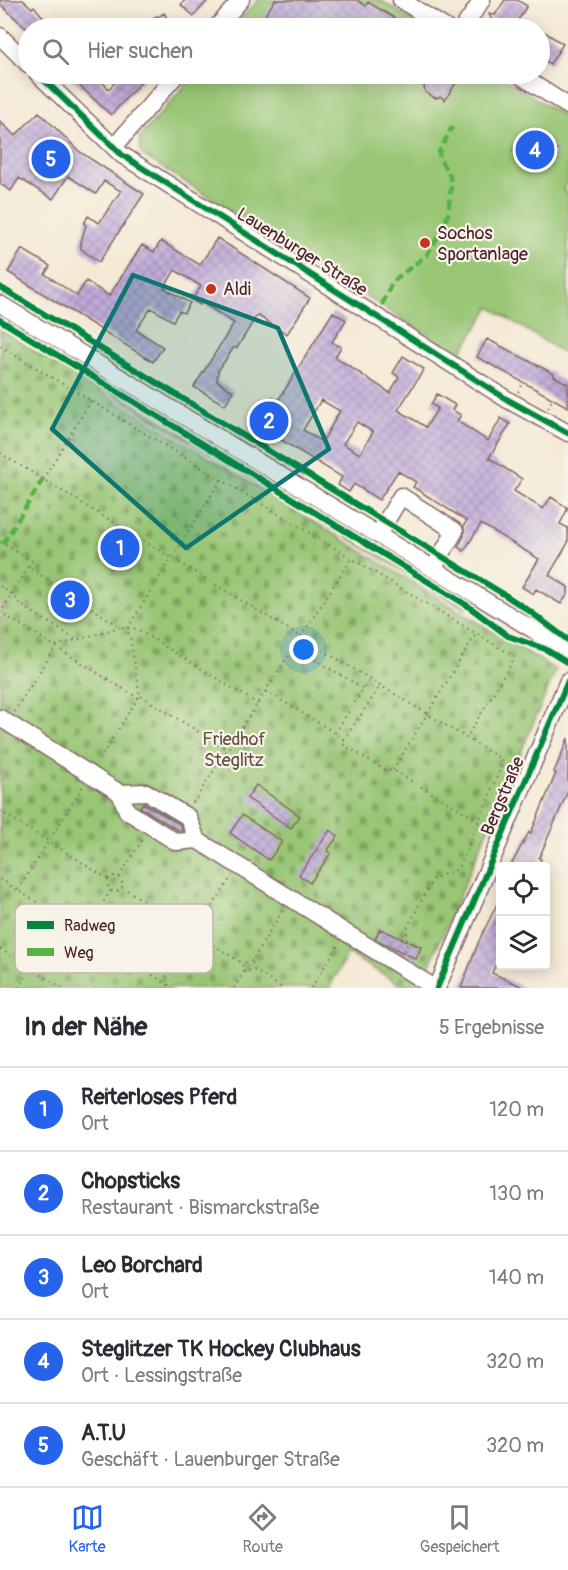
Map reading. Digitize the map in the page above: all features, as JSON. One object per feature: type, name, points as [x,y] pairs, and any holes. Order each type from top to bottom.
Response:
[{"type":"street","points":[[225,18],[241,0]]},
{"type":"street","points":[[401,0],[430,18]]},
{"type":"street","points":[[470,18],[482,0]]},
{"type":"street","points":[[0,36],[18,54]]},
{"type":"street","name":"Lauenburger Straße","points":[[48,84],[122,155],[508,400],[568,433]]},
{"type":"street","points":[[114,147],[168,84]]},
{"type":"street","points":[[534,84],[568,106]]},
{"type":"street","points":[[0,304],[568,651]]},
{"type":"street","points":[[378,535],[401,496],[455,531],[433,569]]},
{"type":"street","name":"Bergstraße","points":[[436,988],[568,681]]},
{"type":"street","points":[[4,721],[120,793],[146,792],[188,817],[197,840],[436,988]]},
{"type":"street","points":[[120,793],[127,811],[176,842],[197,840]]},
{"type":"path","points":[[0,346],[515,657],[467,737]]},
{"type":"path","points":[[518,393],[523,383]]},
{"type":"path","points":[[547,410],[552,399]]},
{"type":"path","points":[[43,479],[91,401]]},
{"type":"path","points":[[0,453],[501,759],[501,767],[461,864],[455,870],[433,879],[407,928],[407,944],[396,965]]},
{"type":"path","points":[[127,629],[221,480]]},
{"type":"path","points":[[0,542],[32,561],[0,612],[228,750]]},
{"type":"path","points":[[185,816],[351,559]]},
{"type":"path","points":[[28,567],[122,627],[137,629],[258,704]]},
{"type":"path","points":[[0,586],[12,594],[20,604],[76,640]]},
{"type":"path","points":[[4,721],[56,646],[122,627]]},
{"type":"path","points":[[18,890],[139,697],[127,629]]},
{"type":"path","points":[[393,770],[476,634]]},
{"type":"path","points":[[294,647],[364,688]]},
{"type":"path","points":[[335,733],[370,678]]},
{"type":"path","points":[[381,685],[344,740],[344,746],[386,771],[393,770],[478,821]]},
{"type":"path","points":[[266,691],[344,740]]},
{"type":"path","points":[[0,811],[108,879]]},
{"type":"path","points":[[119,877],[146,833]]},
{"type":"path","points":[[213,904],[238,866]]},
{"type":"path","points":[[108,879],[114,876],[119,877]]},
{"type":"path","points":[[119,877],[122,880],[122,887]]},
{"type":"path","points":[[0,879],[40,904]]},
{"type":"path","points":[[108,879],[107,885],[111,890],[116,891],[122,887]]},
{"type":"path","points":[[122,887],[149,904]]},
{"type":"path","points":[[102,904],[111,890]]},
{"type":"path","points":[[242,963],[252,960],[290,898]]},
{"type":"path","points":[[311,988],[346,933]]},
{"type":"path","points":[[213,945],[242,963],[244,972],[234,988]]},
{"type":"path","points":[[0,949],[15,958]]},
{"type":"path","points":[[252,960],[254,970]]},
{"type":"path","points":[[244,972],[254,970],[282,988]]},
{"type":"path","points":[[19,988],[29,973]]},
{"type":"path","points":[[38,973],[62,988]]},
{"type":"path","points":[[149,973],[173,988]]},
{"type":"path","points":[[163,982],[169,973]]},
{"type":"highlighted area","points":[[133,275],[278,328],[329,449],[186,548],[52,429]]},
{"type":"green space","points":[[258,0],[380,0],[409,18],[242,18]]},
{"type":"green space","name":"Sochos Sportanlage","points":[[186,84],[513,84],[568,119],[568,182],[563,190],[568,193],[568,356],[490,307],[459,355],[141,154],[139,138]]},
{"type":"green space","points":[[0,321],[467,607],[465,609],[52,357],[0,324]]},
{"type":"green space","name":"Friedhof Steglitz","points":[[0,330],[556,670],[420,988],[407,988],[348,954],[329,988],[0,988]]},
{"type":"building","points":[[0,0],[23,0],[32,8],[34,6],[44,18],[18,18],[18,21],[0,4]]},
{"type":"building","points":[[185,0],[208,0],[194,16],[181,5]]},
{"type":"building","points":[[275,0],[357,0],[366,6],[368,2],[394,18],[266,18],[264,17]]},
{"type":"building","points":[[505,0],[517,0],[527,6],[519,18],[491,18],[489,14],[495,15]]},
{"type":"building","points":[[164,13],[167,18],[154,18]]},
{"type":"building","points":[[550,36],[563,44],[550,64]]},
{"type":"building","points":[[78,84],[104,84],[109,89],[113,84],[139,84],[111,115]]},
{"type":"building","points":[[421,84],[455,84],[445,100],[441,97],[435,98],[425,92],[424,86]]},
{"type":"building","points":[[39,112],[80,152],[144,194],[99,262],[81,249],[86,225],[84,224],[88,216],[99,223],[121,191],[104,181],[96,194],[68,176],[53,199],[19,178],[11,191],[0,184],[0,121],[15,136]]},
{"type":"building","points":[[525,130],[557,149],[544,170],[513,150]]},
{"type":"building","points":[[217,238],[310,298],[287,334],[257,315],[237,348],[234,347],[218,371],[217,381],[233,391],[225,405],[194,387],[234,323],[201,302],[200,305],[192,300],[201,286],[175,270],[164,288],[190,303],[184,313],[179,311],[173,321],[151,308],[136,330],[163,347],[153,362],[8,272],[22,249],[50,266],[45,274],[77,296],[86,281],[109,296],[142,245],[154,252],[161,241],[200,265]]},
{"type":"building","points":[[333,312],[346,320],[332,342],[341,347],[335,357],[390,393],[399,377],[393,373],[403,356],[424,369],[398,410],[426,427],[438,408],[431,404],[437,394],[455,405],[452,410],[461,415],[457,421],[488,441],[501,418],[510,424],[489,458],[522,479],[514,491],[543,509],[551,497],[568,508],[560,524],[568,528],[568,543],[549,575],[568,587],[568,594],[561,604],[536,589],[533,594],[522,587],[539,559],[481,524],[464,551],[458,547],[464,536],[464,525],[467,521],[413,487],[416,482],[398,471],[379,500],[354,484],[349,492],[338,485],[342,477],[255,424],[272,397],[278,401]],"holes":[[[321,400],[340,411],[322,442],[303,430]],[[357,422],[373,432],[360,454],[343,444]]]},
{"type":"building","points":[[487,339],[554,374],[568,384],[568,407],[477,357]]},
{"type":"building","points":[[568,738],[568,791],[539,858],[540,862],[513,862],[529,832],[531,833],[556,773],[554,772]]},
{"type":"building","points":[[256,785],[300,816],[291,828],[247,798]]},
{"type":"building","points":[[143,803],[180,824],[182,831],[140,807]]},
{"type":"building","points":[[242,815],[282,842],[269,860],[230,833]]},
{"type":"building","points":[[330,830],[338,836],[327,851],[331,853],[310,883],[299,875]]},
{"type":"building","points":[[496,906],[496,964],[492,973],[525,988],[461,988],[479,941]]},
{"type":"building","points":[[380,929],[421,947],[416,959],[375,939]]},
{"type":"marked path","points":[[382,305],[391,285],[427,255],[442,230],[448,214],[451,188],[450,176],[440,159],[439,152],[452,127]]},
{"type":"marked path","points":[[3,544],[43,479]]},
{"type":"cycle path","points":[[48,84],[122,155],[508,400],[568,433]]},
{"type":"cycle path","points":[[0,287],[505,595],[568,640]]},
{"type":"cycle path","points":[[0,320],[468,606],[508,636],[545,649],[568,663]]},
{"type":"cycle path","points":[[437,988],[568,681]]},
{"type":"place","name":"Steglitzer TK Hockey Clubhaus","points":[[535,150]]},
{"type":"place","name":"A.T.U","points":[[51,159]]},
{"type":"place","name":"Sochos Sportanlage","points":[[425,243]]},
{"type":"place","name":"Aldi","points":[[211,289]]},
{"type":"place","name":"Chopsticks","points":[[269,421]]},
{"type":"place","name":"Reiterloses Pferd","points":[[120,548]]},
{"type":"place","name":"Leo Borchard","points":[[70,600]]}]
